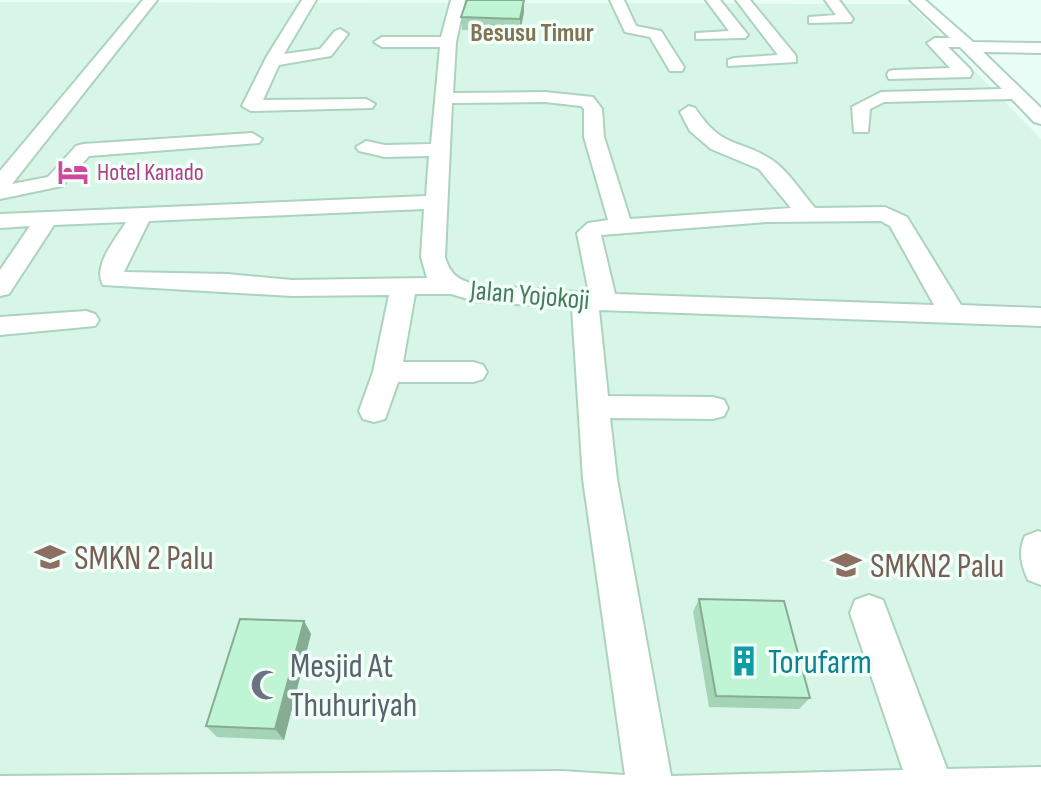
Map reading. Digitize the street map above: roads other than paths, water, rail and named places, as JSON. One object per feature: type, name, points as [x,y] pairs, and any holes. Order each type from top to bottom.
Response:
[{"type":"street","points":[[0,185],[150,0]]},
{"type":"street","points":[[309,0],[251,106],[366,104]]},
{"type":"street","name":"Jalan Yojokoji","points":[[458,0],[448,42],[434,266],[437,274],[452,286],[496,297],[951,311],[1041,317]]},
{"type":"street","points":[[617,0],[630,29],[656,34],[676,67]]},
{"type":"street","points":[[701,36],[740,35],[713,0]]},
{"type":"street","points":[[734,63],[784,62],[790,59],[743,0]]},
{"type":"street","points":[[814,20],[846,19],[832,0]]},
{"type":"street","points":[[917,0],[1041,117]]},
{"type":"street","points":[[273,61],[325,53],[340,34]]},
{"type":"street","points":[[382,42],[448,42]]},
{"type":"street","points":[[964,73],[935,43],[1041,48]]},
{"type":"street","points":[[895,75],[996,73]]},
{"type":"street","points":[[861,128],[861,107],[881,97],[1017,94]]},
{"type":"street","points":[[445,98],[545,97],[587,101],[593,109],[594,137],[620,224]]},
{"type":"street","points":[[689,112],[697,127],[718,145],[766,165],[807,213]]},
{"type":"street","points":[[0,193],[55,182],[83,150],[252,139]]},
{"type":"street","points":[[366,147],[385,151],[442,150]]},
{"type":"street","points":[[0,221],[436,202]]},
{"type":"street","points":[[677,799],[600,479],[594,407],[594,301],[589,233],[605,225],[875,212],[899,222],[951,311]]},
{"type":"street","points":[[141,215],[112,268],[112,279],[227,282],[292,288],[452,286]]},
{"type":"street","points":[[0,288],[47,219]]},
{"type":"street","points":[[374,411],[387,372],[403,289]]},
{"type":"street","points":[[0,326],[86,320]]},
{"type":"street","points":[[387,372],[473,372]]},
{"type":"street","points":[[594,407],[713,408]]},
{"type":"street","points":[[869,613],[933,792]]},
{"type":"street","points":[[0,799],[345,800],[562,794],[677,799],[1041,790]]},
{"type":"place","name":"Hotel Kanado","points":[[73,172]]},
{"type":"place","name":"SMKN 2 Palu","points":[[50,557]]},
{"type":"place","name":"SMKN2 Palu","points":[[846,565]]},
{"type":"place","name":"Torufarm","points":[[744,661]]},
{"type":"place","name":"Mesjid At Thuhuriyah","points":[[266,685]]},
{"type":"district","name":"Besusu Timur","points":[[532,32]]}]
